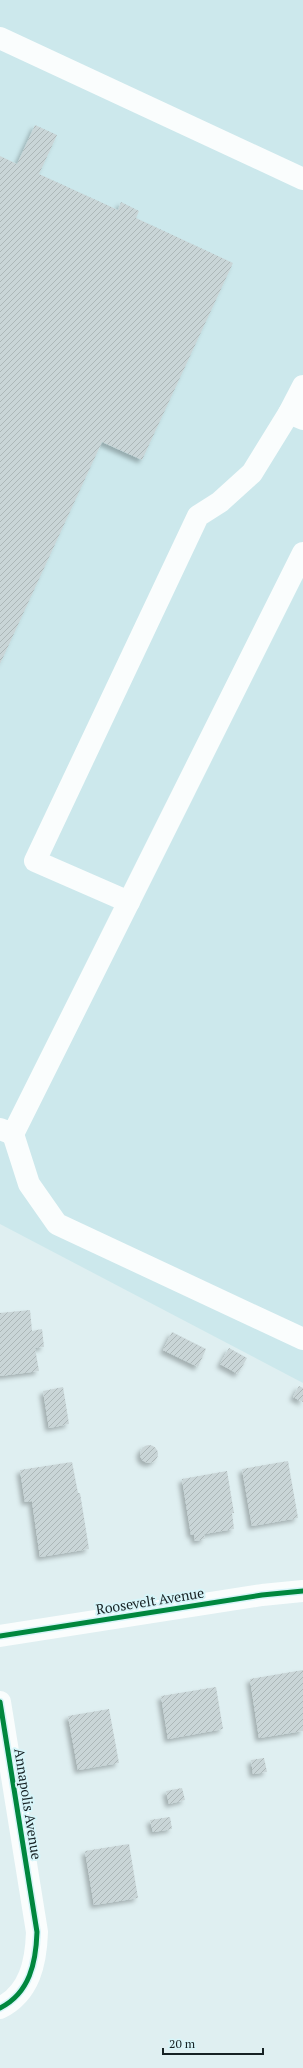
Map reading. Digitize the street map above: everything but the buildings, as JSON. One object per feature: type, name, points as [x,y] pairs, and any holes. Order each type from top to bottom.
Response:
[{"type":"street","points":[[0,38],[303,179]]},
{"type":"street","points":[[129,902],[35,861],[198,516],[220,502],[252,473],[296,416],[303,386]]},
{"type":"street","points":[[303,553],[129,902],[6,1131],[29,1184],[57,1224],[303,1340]]},
{"type":"street","name":"Roosevelt Avenue","points":[[0,1636],[262,1595],[303,1591]]},
{"type":"street","name":"Annapolis Avenue","points":[[0,1702],[37,1932],[37,1952],[34,1968],[25,1987],[0,2008]]},
{"type":"shaded area","points":[[0,0],[303,0],[303,1383],[0,1224]]},
{"type":"cycle path","points":[[0,1636],[262,1595],[303,1591]]},
{"type":"cycle path","points":[[0,1702],[37,1932],[33,1965],[25,1985],[10,2002],[0,2008]]}]
